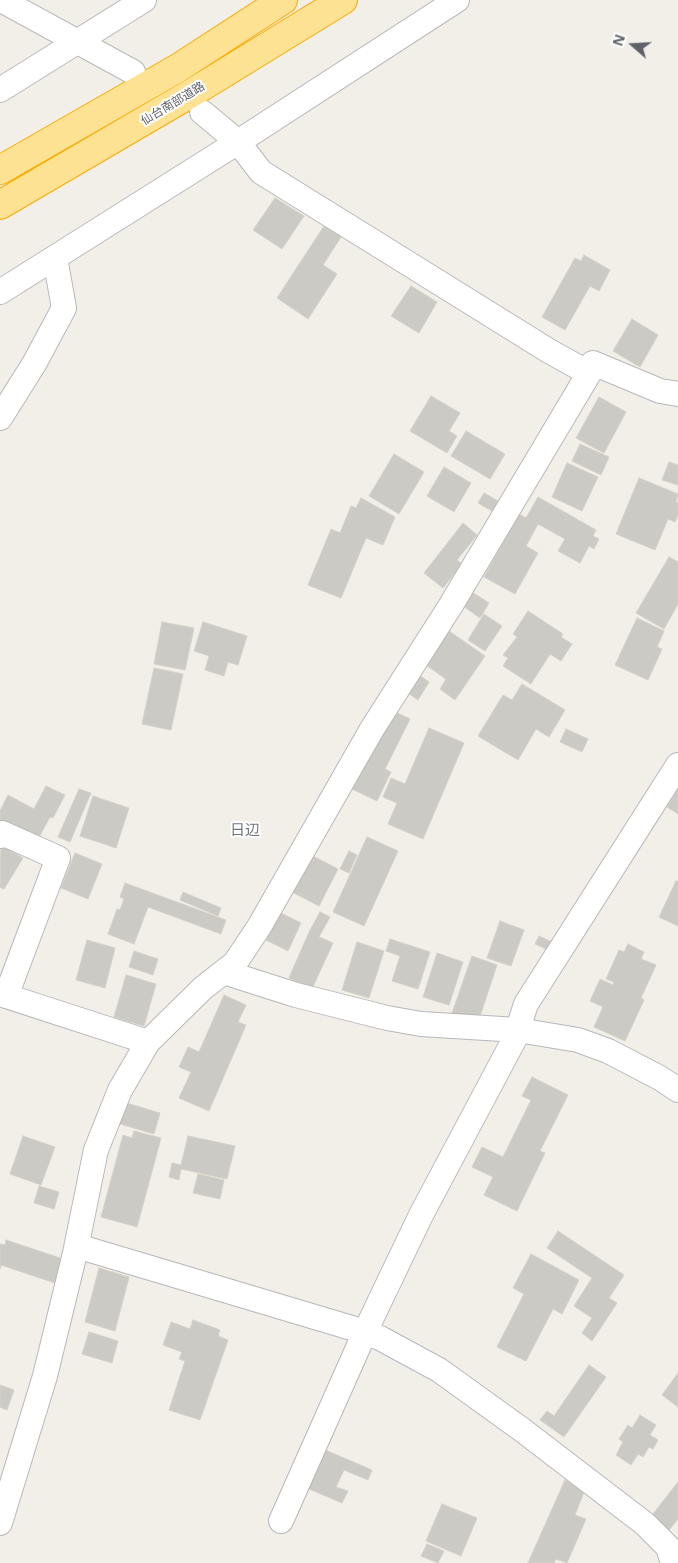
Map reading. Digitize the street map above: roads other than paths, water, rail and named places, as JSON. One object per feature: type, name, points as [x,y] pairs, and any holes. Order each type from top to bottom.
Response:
[{"type":"highway","points":[[0,170],[178,68],[283,0]]},
{"type":"highway","name":"仙台南部道路","points":[[0,205],[195,92],[343,0]]},
{"type":"street","points":[[1,0],[133,72]]},
{"type":"street","points":[[0,90],[144,0]]},
{"type":"street","points":[[0,292],[238,142],[457,0]]},
{"type":"street","points":[[202,112],[238,142],[261,172],[541,346],[576,366],[591,370]]},
{"type":"street","points":[[0,418],[34,364],[64,308],[55,258]]},
{"type":"street","points":[[0,1523],[46,1376],[77,1246],[96,1150],[120,1090],[148,1042],[203,988],[235,963],[259,927],[372,729],[450,605],[591,370],[593,363],[660,391],[678,394]]},
{"type":"street","points":[[281,1521],[365,1332],[421,1215],[518,1030],[526,1004],[678,765]]},
{"type":"street","points":[[0,836],[2,833],[58,858],[3,996],[148,1042]]},
{"type":"street","points":[[224,972],[296,996],[387,1018],[421,1024],[518,1030],[578,1040],[600,1048],[646,1070],[678,1090]]},
{"type":"street","points":[[77,1246],[380,1338],[439,1370],[521,1429],[645,1524],[668,1547],[673,1563]]},
{"type":"district","name":"日辺","points":[[245,831]]}]
